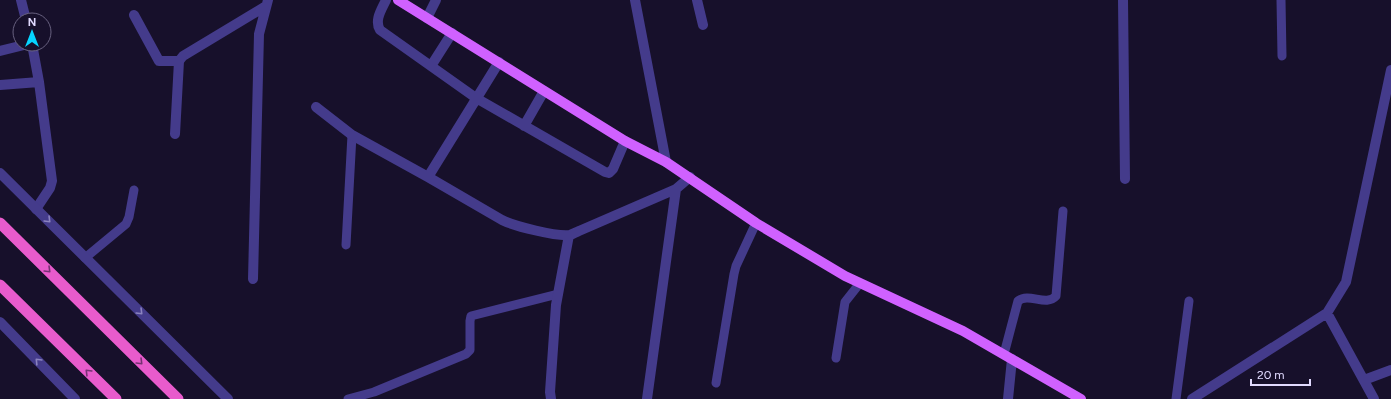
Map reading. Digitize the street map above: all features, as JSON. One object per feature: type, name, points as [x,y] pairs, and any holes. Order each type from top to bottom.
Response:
[{"type":"highway","points":[[0,223],[178,399]]},
{"type":"highway","points":[[0,285],[116,399]]},
{"type":"highway","points":[[104,387],[110,399]]},
{"type":"main road","points":[[398,0],[625,141],[666,162],[756,223],[845,276],[963,331],[1082,399]]},
{"type":"street","points":[[21,0],[24,12]]},
{"type":"street","points":[[386,0],[378,20],[380,30],[476,98],[605,172],[610,173],[614,169],[625,141]]},
{"type":"street","points":[[427,18],[436,0]]},
{"type":"street","points":[[635,0],[666,162]]},
{"type":"street","points":[[697,0],[704,26]]},
{"type":"street","points":[[1123,0],[1125,179]]},
{"type":"street","points":[[175,134],[179,61],[183,56],[267,3]]},
{"type":"street","points":[[253,279],[259,34],[267,3]]},
{"type":"street","points":[[134,15],[159,61],[179,61]]},
{"type":"street","points":[[431,66],[452,33]]},
{"type":"street","points":[[0,51],[12,48]]},
{"type":"street","points":[[33,52],[39,82],[52,181],[50,188],[36,209]]},
{"type":"street","points":[[428,176],[499,62]]},
{"type":"street","points":[[1192,399],[1327,312],[1346,282],[1391,70]]},
{"type":"street","points":[[0,85],[39,82]]},
{"type":"street","points":[[524,126],[544,91]]},
{"type":"street","points":[[316,107],[352,135],[428,176],[502,220],[514,226],[558,234],[567,243]]},
{"type":"street","points":[[0,173],[228,399]]},
{"type":"street","points":[[567,243],[676,189],[690,178]]},
{"type":"street","points":[[647,399],[676,189]]},
{"type":"street","points":[[551,399],[550,392],[558,294],[567,243]]},
{"type":"street","points":[[1327,312],[1374,399]]},
{"type":"street","points":[[0,322],[75,399]]},
{"type":"street","points":[[1008,357],[1008,399]]},
{"type":"street","points":[[1364,380],[1391,370]]},
{"type":"lane","points":[[1281,0],[1282,56]]},
{"type":"lane","points":[[346,244],[352,135]]},
{"type":"lane","points":[[85,258],[126,224],[129,217],[134,190]]},
{"type":"lane","points":[[1008,357],[1018,301],[1027,298],[1048,300],[1053,299],[1056,296],[1063,211]]},
{"type":"lane","points":[[716,383],[734,274],[736,266],[756,223]]},
{"type":"lane","points":[[836,358],[845,302],[860,283]]},
{"type":"lane","points":[[348,399],[374,392],[466,354],[470,350],[471,316],[558,294]]},
{"type":"lane","points":[[1176,399],[1189,301]]}]
